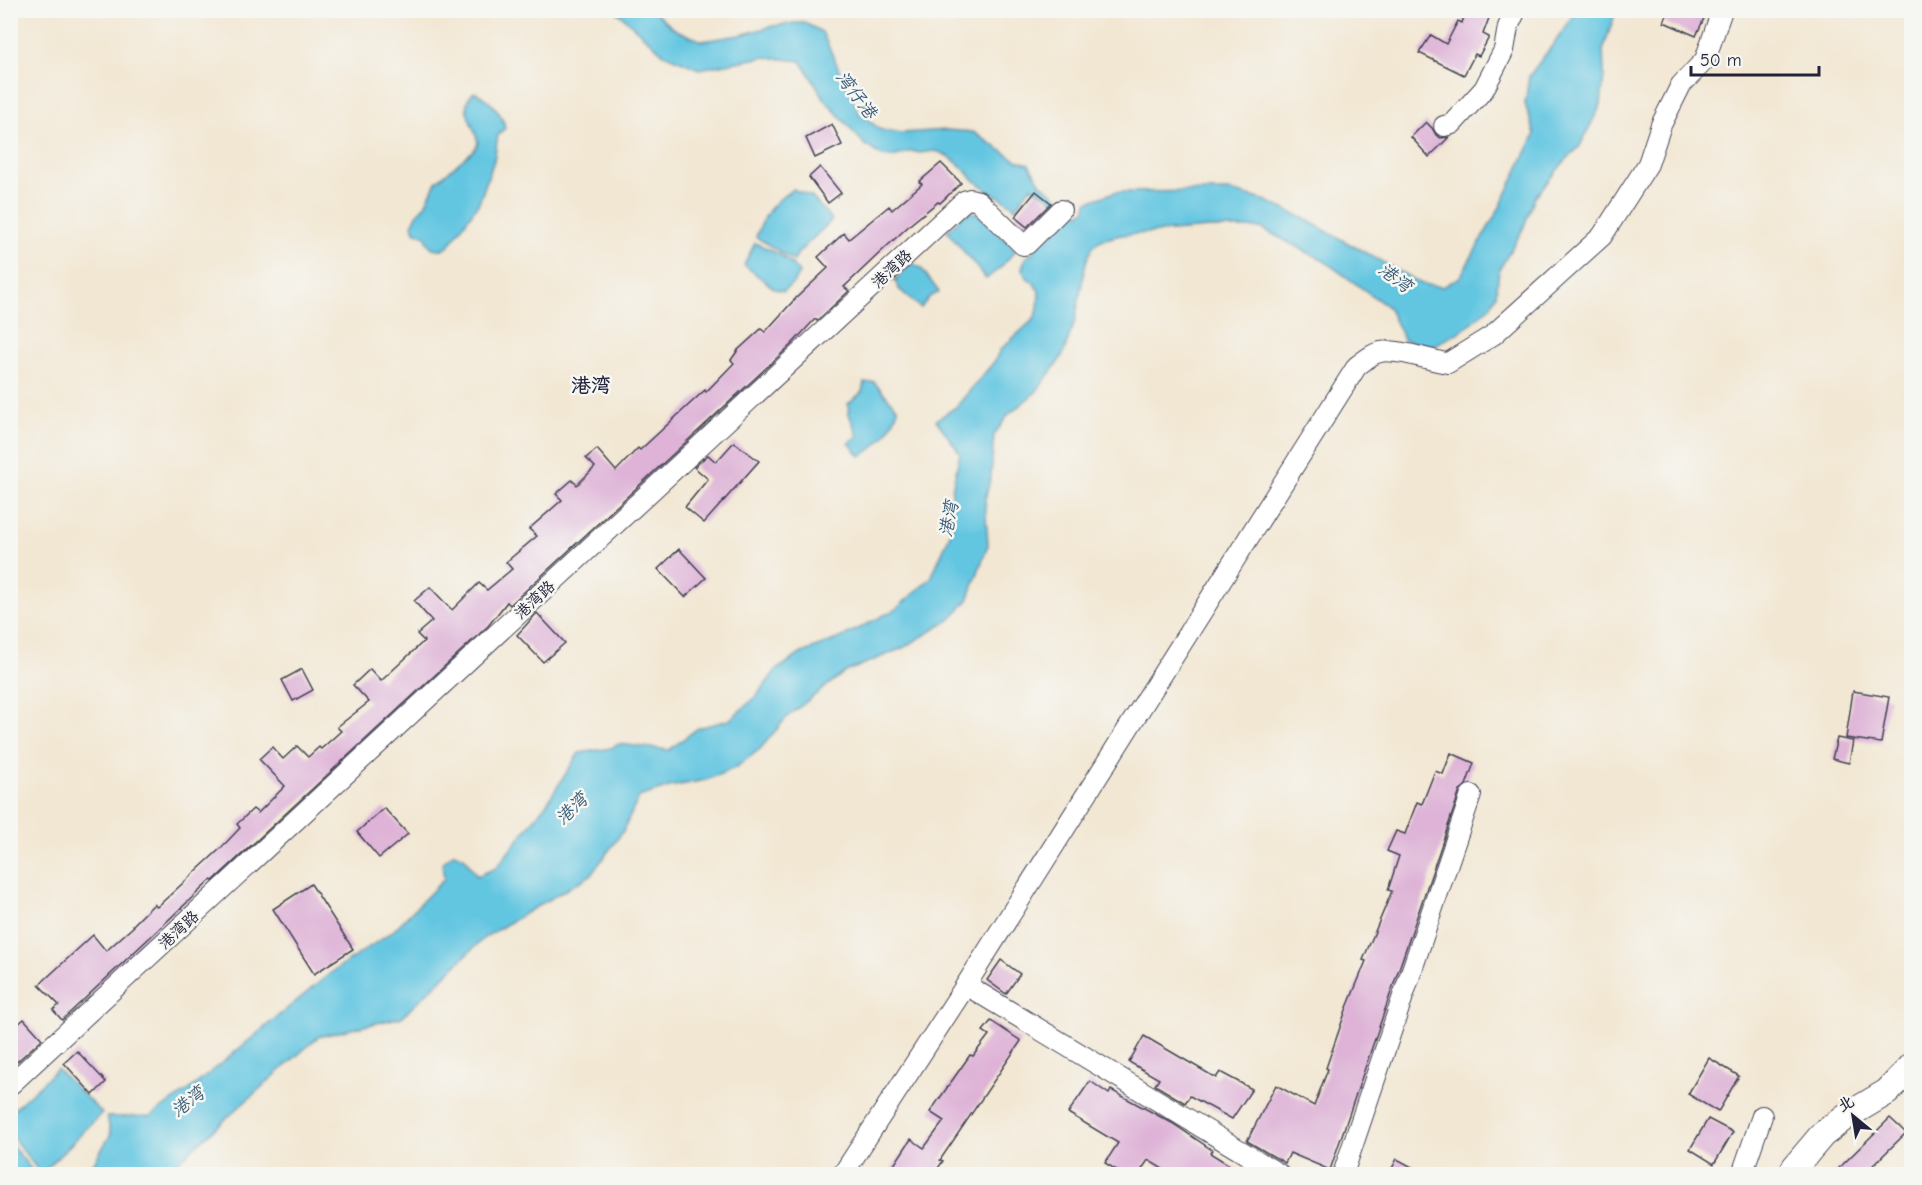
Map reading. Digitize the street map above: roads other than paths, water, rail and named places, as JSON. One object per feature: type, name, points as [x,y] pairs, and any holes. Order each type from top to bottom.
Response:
[{"type":"street","points":[[1444,126],[1452,124],[1484,88],[1504,50],[1508,27],[1516,10]]},
{"type":"street","points":[[843,1174],[966,985],[1357,366],[1378,352],[1398,352],[1448,363],[1493,335],[1602,236],[1648,164],[1661,125],[1682,85],[1704,60],[1722,10]]},
{"type":"street","name":"港湾路","points":[[10,1085],[964,201],[970,199],[978,201],[1023,245],[1027,244],[1061,210]]},
{"type":"street","points":[[1343,1174],[1471,795]]},
{"type":"street","points":[[966,985],[1279,1174]]},
{"type":"street","points":[[1791,1174],[1822,1135],[1845,1117],[1887,1092],[1911,1066]]},
{"type":"street","points":[[1742,1174],[1762,1116]]},
{"type":"water","points":[[616,11],[653,11],[676,30],[702,41],[740,35],[773,26],[805,23],[822,32],[859,113],[881,130],[902,133],[947,130],[973,132],[1016,160],[1029,164],[1040,183],[1079,214],[1086,209],[1087,202],[1115,192],[1230,191],[1264,200],[1301,217],[1422,284],[1443,287],[1460,277],[1500,207],[1535,134],[1525,104],[1529,76],[1564,30],[1575,11],[1616,11],[1603,50],[1604,75],[1601,104],[1580,146],[1535,197],[1523,229],[1499,270],[1496,295],[1491,306],[1463,330],[1433,346],[1404,340],[1388,307],[1324,261],[1261,228],[1209,228],[1121,235],[1101,240],[1093,246],[1086,262],[1075,321],[1062,357],[1036,392],[1008,415],[994,435],[991,476],[985,500],[988,545],[968,600],[950,620],[903,648],[845,672],[788,716],[760,749],[735,768],[706,780],[669,787],[639,797],[623,831],[591,875],[485,937],[402,1017],[318,1037],[164,1174],[87,1174],[111,1134],[107,1117],[150,1116],[189,1090],[329,974],[393,931],[444,879],[442,863],[454,853],[464,857],[477,876],[496,868],[547,803],[579,753],[611,748],[619,744],[669,750],[698,728],[729,720],[756,697],[776,670],[802,653],[842,637],[896,609],[931,578],[953,527],[952,490],[960,453],[936,420],[956,407],[994,362],[1000,350],[1034,319],[1038,310],[1039,291],[1022,269],[1025,258],[1032,253],[1061,210],[1048,196],[1031,187],[1015,208],[987,190],[953,160],[939,152],[912,151],[893,157],[882,156],[865,145],[826,101],[801,61],[764,57],[699,69],[664,54]]},
{"type":"water","points":[[474,92],[494,107],[504,122],[505,128],[498,135],[494,160],[479,203],[448,247],[437,249],[428,244],[426,236],[414,231],[412,225],[436,182],[474,150],[478,143],[467,110],[469,98]]},
{"type":"water","points":[[793,189],[812,197],[832,220],[798,253],[794,261],[756,237],[770,209]]},
{"type":"water","points":[[970,212],[977,213],[1016,250],[1000,268],[986,279],[947,231],[962,216]]},
{"type":"water","points":[[755,243],[786,259],[799,273],[794,282],[784,291],[775,289],[744,265]]},
{"type":"water","points":[[912,263],[921,268],[939,292],[929,297],[921,308],[899,289],[895,280]]},
{"type":"water","points":[[874,382],[898,409],[884,437],[860,456],[849,443],[858,436],[849,414],[848,404],[862,392],[864,383]]},
{"type":"water","points":[[57,1069],[102,1113],[41,1174],[11,1135],[11,1112]]},
{"type":"water","points":[[11,1144],[35,1174],[11,1174]]},
{"type":"district","name":"港湾","points":[[591,385]]},
{"type":"water label","name":"湾仔港","points":[[856,95]]}]
